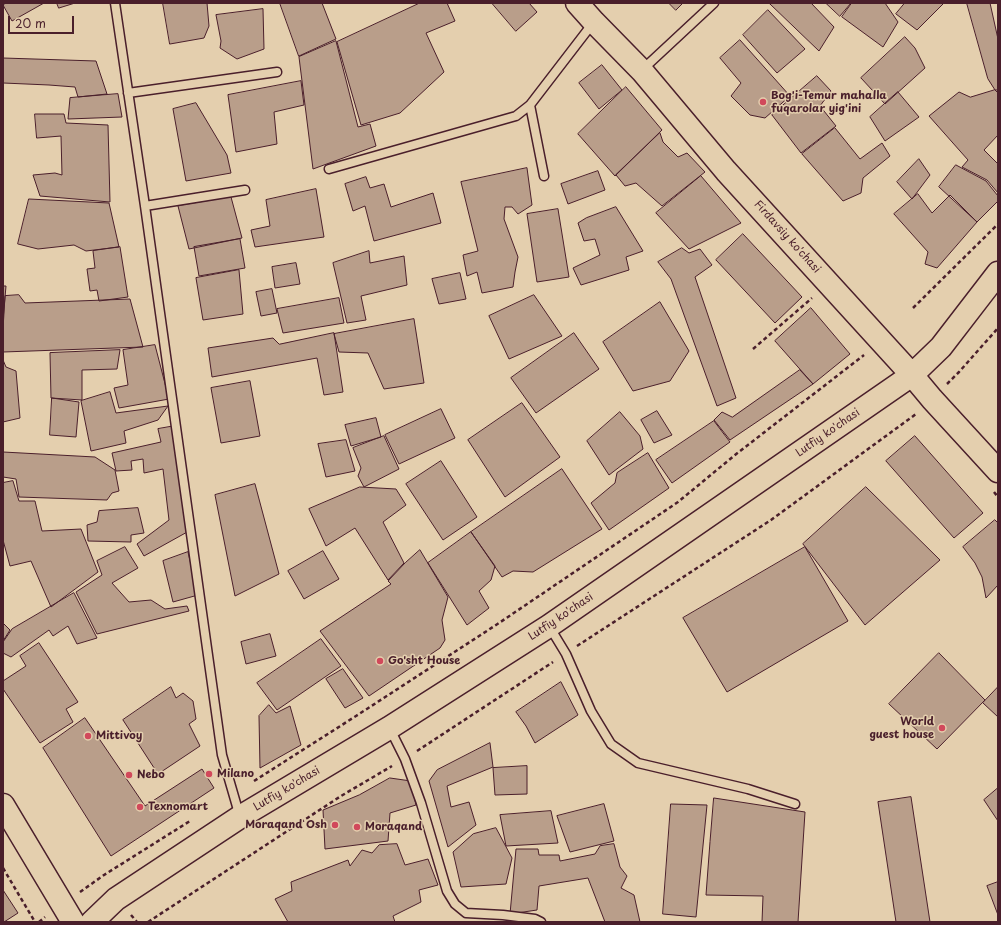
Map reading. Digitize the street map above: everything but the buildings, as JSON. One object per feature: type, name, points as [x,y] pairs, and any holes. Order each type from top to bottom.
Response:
[{"type":"main road","name":"Firdavsiy ko'chasi","points":[[576,3],[642,71],[726,171],[998,471]]},
{"type":"main road","name":"Lutfiy ko'chasi","points":[[92,922],[116,899],[240,818],[389,728],[549,626],[912,375],[941,347],[998,273]]},
{"type":"main road","points":[[3,805],[73,922]]},
{"type":"lane","points":[[115,3],[222,755],[240,818]]},
{"type":"lane","points":[[642,71],[714,3]]},
{"type":"lane","points":[[329,169],[516,116],[530,105],[594,22]]},
{"type":"lane","points":[[128,93],[277,72]]},
{"type":"lane","points":[[530,105],[544,176]]},
{"type":"lane","points":[[145,206],[245,190]]},
{"type":"lane","points":[[549,626],[566,654],[591,711],[611,744],[638,763],[748,788],[795,804]]},
{"type":"lane","points":[[389,728],[405,759],[421,803],[447,891],[455,904],[466,913],[503,914],[535,919],[541,922]]},
{"type":"path","points":[[913,308],[998,224]]},
{"type":"path","points":[[753,349],[830,284]]},
{"type":"path","points":[[959,372],[998,328]]},
{"type":"path","points":[[233,794],[496,625],[678,502],[735,455],[867,353]]},
{"type":"path","points":[[104,875],[192,820]]},
{"type":"path","points":[[3,868],[35,922]]},
{"type":"place","name":"Bog'i-Temur mahalla fuqarolar yig'ini","points":[[763,102]]},
{"type":"place","name":"Go'sht House","points":[[380,661]]},
{"type":"place","name":"World guest house","points":[[942,728]]},
{"type":"place","name":"Mittivoy","points":[[88,736]]},
{"type":"place","name":"Milano","points":[[209,774]]},
{"type":"place","name":"Nebo","points":[[129,775]]},
{"type":"place","name":"Texnomart","points":[[140,807]]},
{"type":"place","name":"Moraqand Osh","points":[[335,825]]},
{"type":"place","name":"Moraqand","points":[[357,827]]}]
